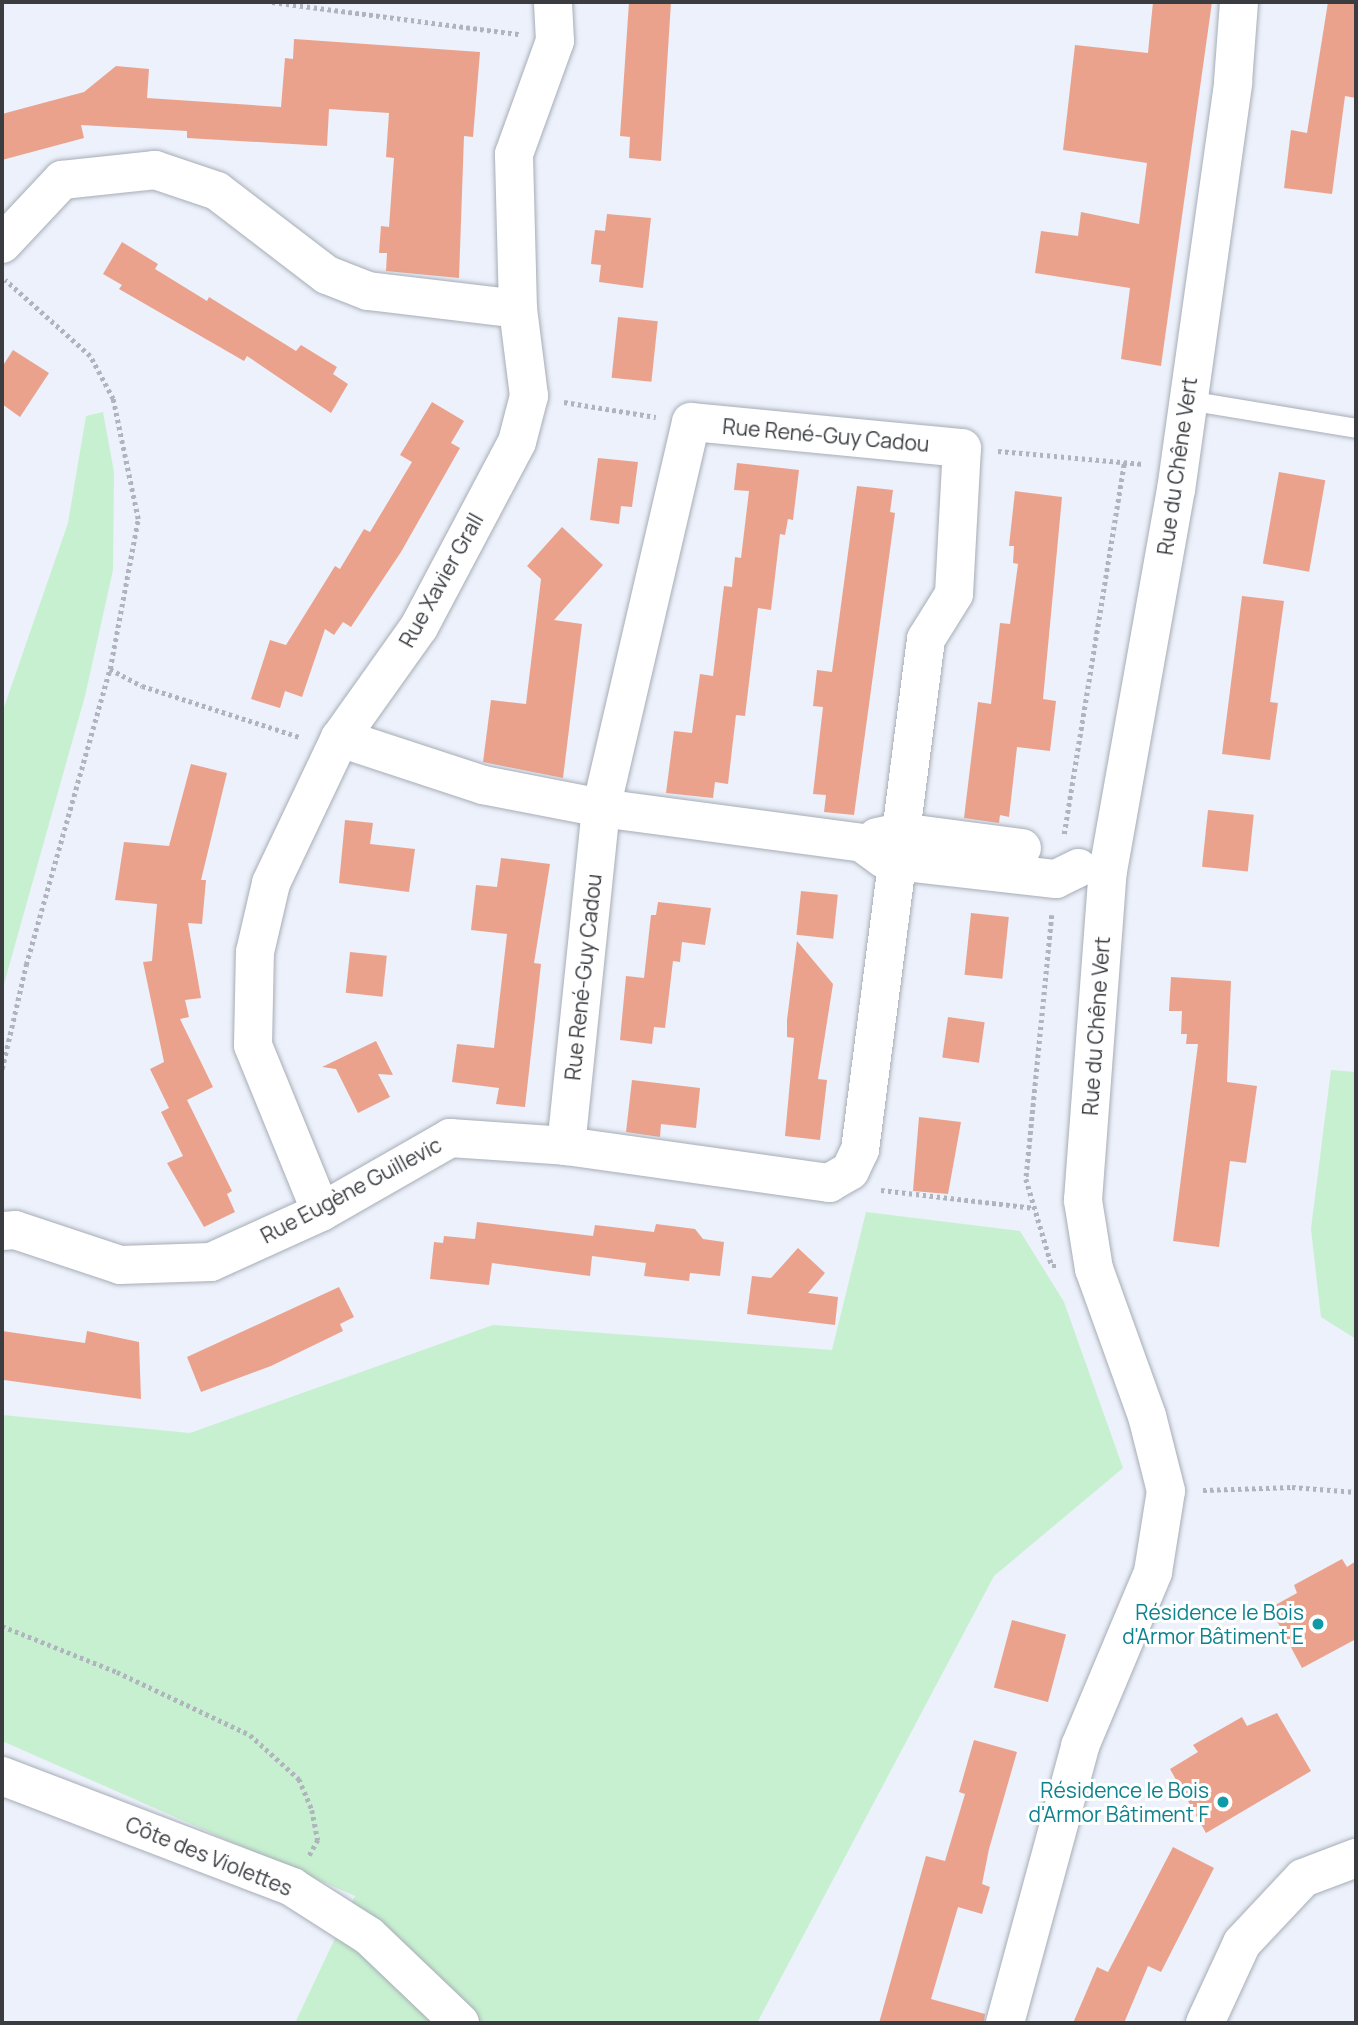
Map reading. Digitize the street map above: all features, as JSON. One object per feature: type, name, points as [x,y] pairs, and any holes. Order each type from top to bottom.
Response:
[{"type":"street","name":"Rue Xavier Grall","points":[[321,1212],[253,1045],[255,952],[271,883],[340,738],[419,627],[517,442],[529,396],[518,309],[514,154],[555,40],[553,2]]},
{"type":"street","name":"Rue du Chêne Vert","points":[[1005,2023],[1080,1746],[1153,1572],[1166,1491],[1147,1416],[1094,1269],[1083,1200],[1094,870],[1178,472],[1233,82],[1239,2]]},
{"type":"street","points":[[2,244],[62,180],[155,170],[217,191],[327,275],[368,292],[518,309]]},
{"type":"street","name":"Rue René-Guy Cadou","points":[[566,1146],[601,808],[691,422],[962,448],[954,594],[926,639],[855,1161]]},
{"type":"street","points":[[340,738],[483,785],[601,808],[899,847],[1068,855],[1094,870]]},
{"type":"street","name":"Rue Eugène Guillevic","points":[[8,1230],[120,1265],[211,1262],[321,1212],[450,1138],[566,1146],[829,1183],[855,1161]]},
{"type":"street","name":"Côte des Violettes","points":[[2,1776],[292,1888],[369,1936],[460,2023]]},
{"type":"street","points":[[1205,2023],[1242,1943],[1303,1878],[1356,1858]]},
{"type":"lane","points":[[1187,400],[1356,428]]},
{"type":"path","points":[[272,2],[555,40]]},
{"type":"path","points":[[2,277],[90,356],[113,399],[138,519],[110,670],[26,965],[2,1069]]},
{"type":"path","points":[[529,396],[691,422]]},
{"type":"path","points":[[945,445],[1146,464],[1178,472]]},
{"type":"path","points":[[110,670],[142,686],[302,737],[340,738]]},
{"type":"path","points":[[855,1161],[884,1192],[1035,1208]]},
{"type":"path","points":[[1166,1491],[1292,1487],[1356,1492]]},
{"type":"path","points":[[2,1626],[117,1672],[260,1744],[299,1779],[312,1810],[318,1840],[292,1888]]},
{"type":"green space","points":[[103,412],[114,472],[113,570],[85,696],[2,991],[2,713],[68,523],[86,416]]},
{"type":"green space","points":[[1331,1070],[1356,1072],[1356,1339],[1321,1317],[1311,1229]]},
{"type":"green space","points":[[866,1212],[1020,1231],[1064,1302],[1123,1468],[994,1576],[757,2023],[295,2023],[355,1896],[2,1741],[2,1415],[190,1433],[493,1325],[832,1350]]},
{"type":"building","points":[[629,2],[671,2],[661,161],[629,158],[630,137],[620,136]]},
{"type":"building","points":[[1153,2],[1212,2],[1161,366],[1121,359],[1130,288],[1035,273],[1041,231],[1078,236],[1081,212],[1139,224],[1147,163],[1063,150],[1075,45],[1148,53]]},
{"type":"building","points":[[1328,2],[1356,2],[1356,98],[1345,96],[1332,194],[1284,188],[1291,130],[1307,133]]},
{"type":"building","points":[[294,39],[480,52],[473,137],[464,136],[459,278],[386,271],[387,253],[379,253],[381,226],[389,227],[394,158],[386,157],[389,113],[329,109],[327,146],[187,138],[187,131],[81,125],[84,138],[2,160],[2,114],[84,92],[116,66],[149,69],[147,98],[281,107],[285,58],[293,59]]},
{"type":"building","points":[[607,214],[651,218],[643,288],[599,282],[601,265],[591,264],[593,246],[595,230],[605,231]]},
{"type":"building","points":[[122,242],[158,264],[155,269],[207,301],[209,297],[296,351],[301,345],[337,367],[333,374],[348,384],[331,413],[247,356],[244,361],[119,289],[122,285],[103,274]]},
{"type":"building","points":[[618,317],[658,321],[651,382],[612,378]]},
{"type":"building","points":[[13,350],[49,373],[20,417],[2,404],[2,367]]},
{"type":"building","points":[[432,402],[464,421],[451,443],[460,448],[401,552],[351,627],[343,622],[334,635],[325,629],[302,697],[285,691],[280,708],[251,699],[270,640],[286,645],[335,566],[340,569],[364,529],[370,532],[412,462],[400,455]]},
{"type":"building","points":[[598,458],[638,462],[632,507],[621,506],[619,524],[590,520]]},
{"type":"building","points":[[737,463],[799,470],[793,520],[788,519],[785,535],[780,534],[771,610],[758,608],[745,716],[736,715],[728,784],[715,782],[713,798],[666,793],[674,731],[692,733],[700,674],[713,676],[724,586],[732,587],[735,557],[741,558],[749,491],[734,490]]},
{"type":"building","points":[[1279,472],[1325,480],[1309,572],[1263,564]]},
{"type":"building","points":[[857,486],[893,490],[890,512],[895,513],[854,815],[824,812],[826,795],[813,794],[823,707],[813,706],[817,670],[832,672]]},
{"type":"building","points":[[1015,491],[1062,497],[1043,699],[1056,701],[1050,751],[1017,747],[1009,817],[1000,815],[999,823],[964,818],[978,702],[991,704],[1000,623],[1010,624],[1018,564],[1013,563],[1014,546],[1009,546]]},
{"type":"building","points":[[562,527],[603,565],[554,620],[582,624],[563,778],[483,762],[491,700],[526,704],[541,579],[527,566]]},
{"type":"building","points":[[1242,596],[1284,601],[1270,702],[1278,703],[1270,760],[1222,754]]},
{"type":"building","points":[[191,764],[227,773],[201,880],[206,880],[202,924],[188,923],[201,998],[185,1000],[189,1017],[180,1019],[213,1087],[187,1100],[232,1191],[227,1194],[235,1212],[204,1227],[167,1163],[183,1156],[161,1112],[169,1108],[150,1069],[164,1062],[143,962],[152,961],[157,904],[115,900],[124,842],[169,846]]},
{"type":"building","points":[[1208,810],[1254,815],[1248,871],[1202,867]]},
{"type":"building","points":[[345,820],[373,823],[370,844],[415,849],[409,892],[339,883]]},
{"type":"building","points":[[501,858],[550,864],[534,963],[541,964],[525,1107],[496,1104],[499,1088],[452,1082],[457,1044],[494,1048],[507,934],[471,930],[476,885],[497,887]]},
{"type":"building","points":[[801,891],[838,895],[833,939],[796,935]]},
{"type":"building","points":[[658,902],[711,908],[705,945],[682,942],[680,962],[673,961],[665,1028],[654,1027],[652,1044],[620,1040],[626,976],[644,978],[651,915],[656,915]]},
{"type":"building","points":[[971,913],[1009,917],[1002,979],[965,975]]},
{"type":"building","points":[[797,941],[833,984],[818,1079],[827,1080],[820,1140],[785,1136],[794,1038],[787,1037],[787,1020]]},
{"type":"building","points":[[350,952],[387,956],[383,997],[346,993]]},
{"type":"building","points":[[1171,977],[1231,981],[1227,1082],[1257,1086],[1246,1163],[1230,1161],[1219,1247],[1173,1241],[1198,1044],[1186,1044],[1187,1034],[1181,1034],[1182,1011],[1169,1011]]},
{"type":"building","points":[[948,1017],[985,1022],[979,1063],[942,1058]]},
{"type":"building","points":[[376,1041],[393,1075],[378,1074],[390,1097],[358,1113],[336,1069],[322,1067]]},
{"type":"building","points":[[632,1080],[700,1088],[696,1128],[661,1124],[660,1137],[626,1132]]},
{"type":"building","points":[[919,1117],[961,1122],[948,1194],[913,1191]]},
{"type":"building","points":[[477,1222],[593,1236],[595,1225],[654,1232],[656,1224],[695,1229],[703,1239],[724,1242],[720,1276],[690,1273],[689,1281],[644,1276],[646,1263],[592,1256],[590,1276],[492,1263],[489,1285],[430,1279],[434,1242],[443,1243],[444,1236],[475,1239]]},
{"type":"building","points":[[798,1248],[825,1273],[808,1293],[838,1297],[835,1325],[747,1314],[752,1276],[771,1278]]},
{"type":"building","points":[[339,1287],[354,1317],[340,1324],[343,1331],[271,1366],[201,1392],[187,1357]]},
{"type":"building","points":[[2,1331],[85,1343],[87,1331],[139,1342],[141,1399],[4,1380]]},
{"type":"building","name":"Résidence le Bois d'Armor Bâtiment E","points":[[1342,1559],[1347,1567],[1356,1561],[1356,1639],[1302,1668],[1270,1608],[1297,1593],[1294,1585]]},
{"type":"building","points":[[1012,1620],[1066,1634],[1048,1702],[994,1688]]},
{"type":"building","name":"Résidence le Bois d'Armor Bâtiment F","points":[[1277,1713],[1311,1771],[1206,1833],[1170,1769],[1198,1752],[1193,1745],[1242,1717],[1247,1726]]},
{"type":"building","points":[[974,1740],[1017,1752],[989,1849],[982,1884],[990,1887],[982,1914],[958,1907],[931,1999],[985,2014],[984,2023],[879,2023],[926,1856],[945,1861],[965,1794],[959,1792]]},
{"type":"building","points":[[1173,1847],[1214,1868],[1161,1972],[1148,1966],[1124,2023],[1073,2023],[1097,1967],[1108,1972]]},
{"type":"place","name":"Résidence le Bois d'Armor Bâtiment E","points":[[1318,1624]]},
{"type":"place","name":"Résidence le Bois d'Armor Bâtiment F","points":[[1223,1802]]}]
